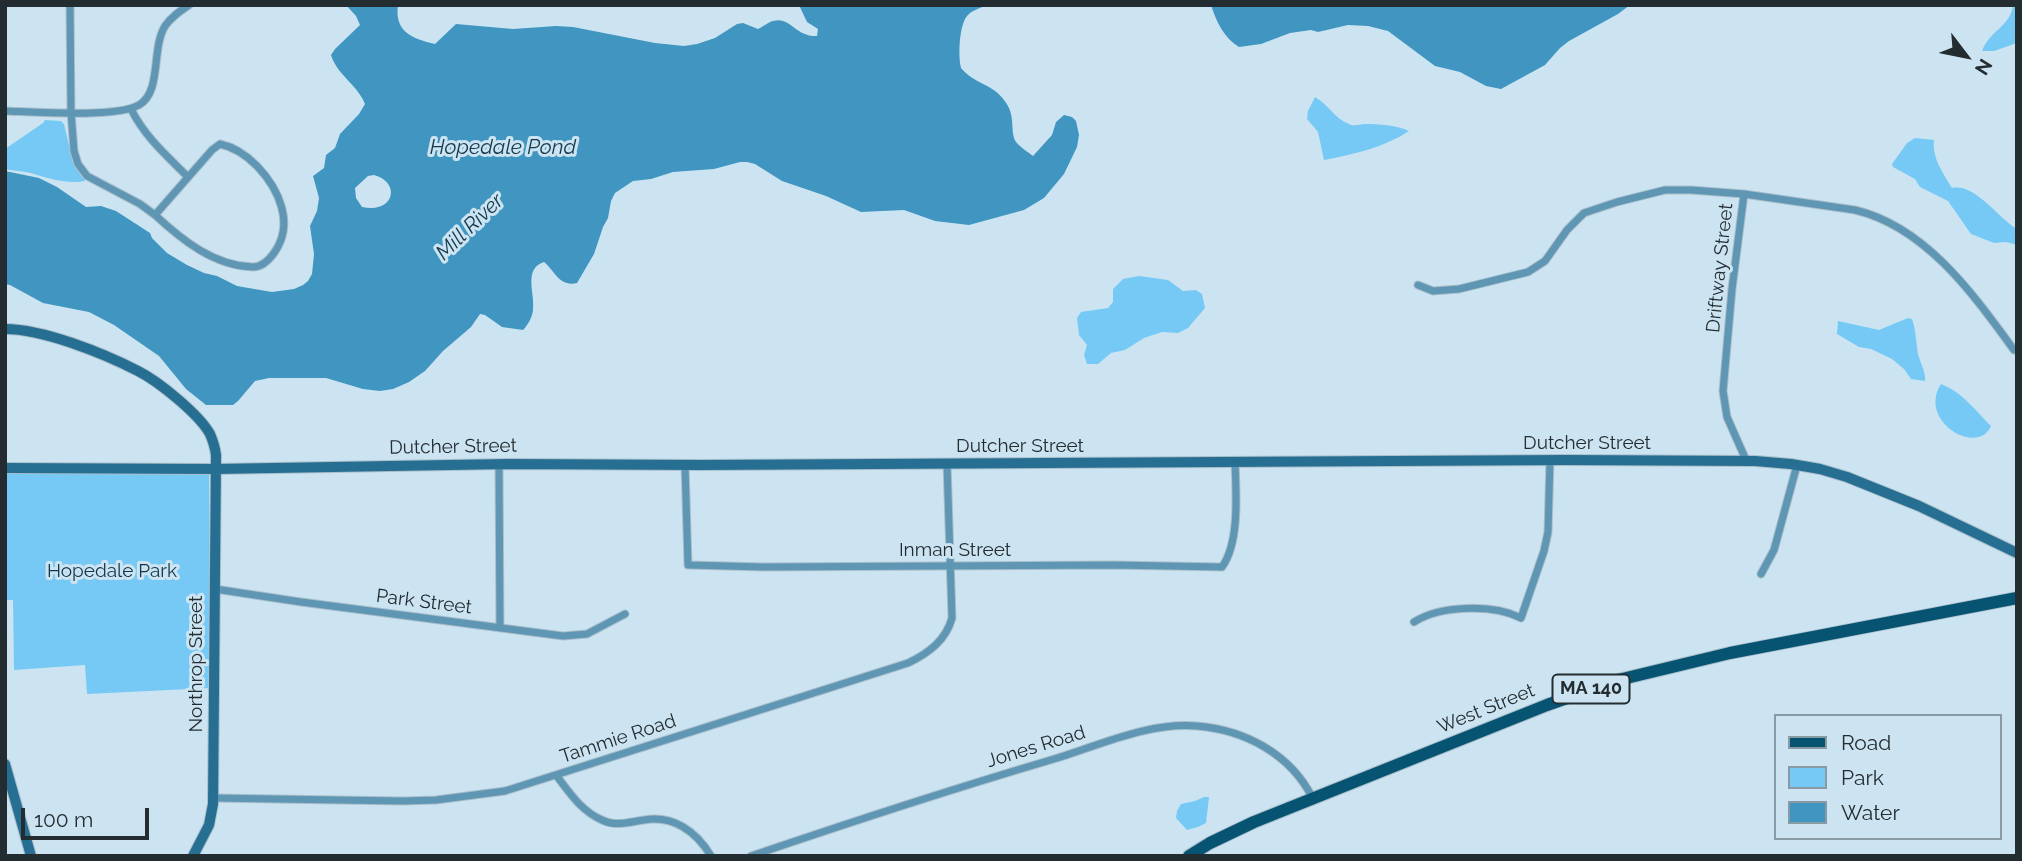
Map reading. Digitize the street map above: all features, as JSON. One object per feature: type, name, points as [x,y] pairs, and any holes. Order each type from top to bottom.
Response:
[{"type":"main road","name":"West Street","points":[[1189,856],[1253,822],[1550,704],[1618,680],[1730,653],[2017,597]]},
{"type":"street","points":[[70,5],[74,151],[78,164],[87,176],[140,204],[185,242],[231,264],[255,267],[263,264],[281,241],[284,230],[283,209],[274,188],[253,163],[232,148],[220,144],[155,215]]},
{"type":"street","points":[[5,111],[95,113],[131,109],[146,100],[150,94],[158,42],[166,25],[189,5]]},
{"type":"street","points":[[131,109],[151,142],[188,177]]},
{"type":"street","points":[[1418,285],[1433,290],[1452,289],[1499,281],[1526,273],[1545,261],[1567,230],[1584,213],[1617,202],[1665,190],[1744,194]]},
{"type":"street","name":"Driftway Street","points":[[1746,460],[1727,416],[1723,391],[1744,194],[1871,213],[1895,223],[1934,254],[1951,272],[1993,320],[2014,349]]},
{"type":"street","name":"Northrop Street","points":[[5,329],[23,329],[62,341],[125,365],[150,378],[208,430],[215,446],[213,798],[209,825],[193,856]]},
{"type":"street","points":[[1414,622],[1444,611],[1471,609],[1502,610],[1521,618],[1548,532],[1550,460]]},
{"type":"street","name":"Dutcher Street","points":[[5,468],[1746,460],[1820,469],[1878,488],[2017,553]]},
{"type":"street","name":"Inman Street","points":[[685,465],[688,565],[1222,567],[1229,557],[1234,526],[1235,461]]},
{"type":"street","points":[[499,464],[500,628]]},
{"type":"street","name":"Tammie Road","points":[[213,798],[420,801],[505,791],[889,670],[918,658],[938,643],[951,623],[947,464]]},
{"type":"street","points":[[1761,574],[1774,550],[1797,465]]},
{"type":"street","name":"Park Street","points":[[215,589],[575,636],[587,634],[625,614]]},
{"type":"street","name":"Jones Road","points":[[751,856],[964,786],[1154,728],[1196,726],[1250,738],[1291,767],[1305,783],[1313,799]]},
{"type":"street","points":[[5,764],[31,856]]},
{"type":"street","points":[[556,775],[583,809],[601,820],[621,824],[656,819],[677,823],[696,836],[710,856]]},
{"type":"green space","points":[[2013,5],[2017,5],[2017,43],[1994,51],[1982,51],[2004,24]]},
{"type":"green space","points":[[1315,97],[1351,125],[1388,125],[1409,131],[1368,150],[1324,160],[1318,132],[1307,119]]},
{"type":"green space","points":[[45,120],[61,121],[64,124],[73,162],[85,181],[59,181],[5,169],[5,149]]},
{"type":"green space","points":[[1915,138],[1934,140],[1936,159],[1952,188],[1961,188],[1978,196],[2017,229],[2017,245],[1994,243],[1971,234],[1948,201],[1920,187],[1915,179],[1893,167],[1892,164],[1907,143]]},
{"type":"green space","points":[[1139,276],[1168,280],[1183,291],[1196,290],[1202,294],[1205,308],[1188,328],[1178,333],[1162,332],[1144,338],[1125,350],[1111,353],[1098,364],[1087,364],[1084,355],[1087,345],[1079,335],[1077,318],[1081,312],[1108,308],[1113,302],[1113,289],[1123,279]]},
{"type":"green space","points":[[1908,318],[1912,319],[1925,381],[1911,379],[1892,359],[1871,349],[1859,347],[1837,334],[1838,321],[1879,330]]},
{"type":"green space","points":[[1941,384],[1962,397],[1991,426],[1984,435],[1974,438],[1963,436],[1943,422],[1937,411],[1936,398]]},
{"type":"green space","name":"Hopedale Park","points":[[5,474],[209,474],[210,688],[87,694],[85,665],[14,670],[13,600],[5,600]]},
{"type":"green space","points":[[1209,797],[1206,823],[1187,830],[1176,818],[1177,811],[1181,804]]},
{"type":"water","name":"Hopedale Pond","points":[[346,5],[398,5],[402,28],[419,40],[435,44],[456,24],[513,29],[573,27],[684,46],[715,38],[737,24],[743,23],[758,29],[779,20],[803,33],[817,36],[818,29],[807,22],[799,5],[987,5],[971,13],[964,21],[960,41],[961,68],[1000,95],[1012,117],[1016,142],[1033,156],[1052,135],[1056,122],[1064,115],[1076,121],[1079,135],[1077,147],[1064,174],[1044,198],[1024,210],[969,225],[935,221],[904,210],[861,212],[826,196],[782,181],[747,162],[714,169],[673,172],[633,181],[615,193],[594,254],[577,283],[566,283],[544,262],[534,270],[531,282],[533,312],[523,330],[502,327],[480,314],[471,327],[425,371],[409,382],[380,391],[326,378],[269,378],[255,381],[233,405],[206,405],[186,389],[159,356],[114,325],[89,312],[43,303],[5,284],[5,171],[39,178],[86,207],[101,206],[116,211],[150,233],[167,253],[187,265],[237,286],[272,292],[303,285],[312,274],[314,254],[310,226],[319,198],[313,176],[324,168],[326,155],[335,148],[340,134],[365,104],[331,55],[360,25]],"holes":[[[374,175],[383,179],[391,190],[387,202],[373,208],[362,207],[356,198],[355,188],[368,176]]]},
{"type":"water","points":[[1211,5],[1630,5],[1569,41],[1545,65],[1501,89],[1486,86],[1460,72],[1435,66],[1388,31],[1368,26],[1348,25],[1318,32],[1311,30],[1290,33],[1261,44],[1239,47],[1221,29]]},
{"type":"water label","name":"Mill River","points":[[470,227]]}]
